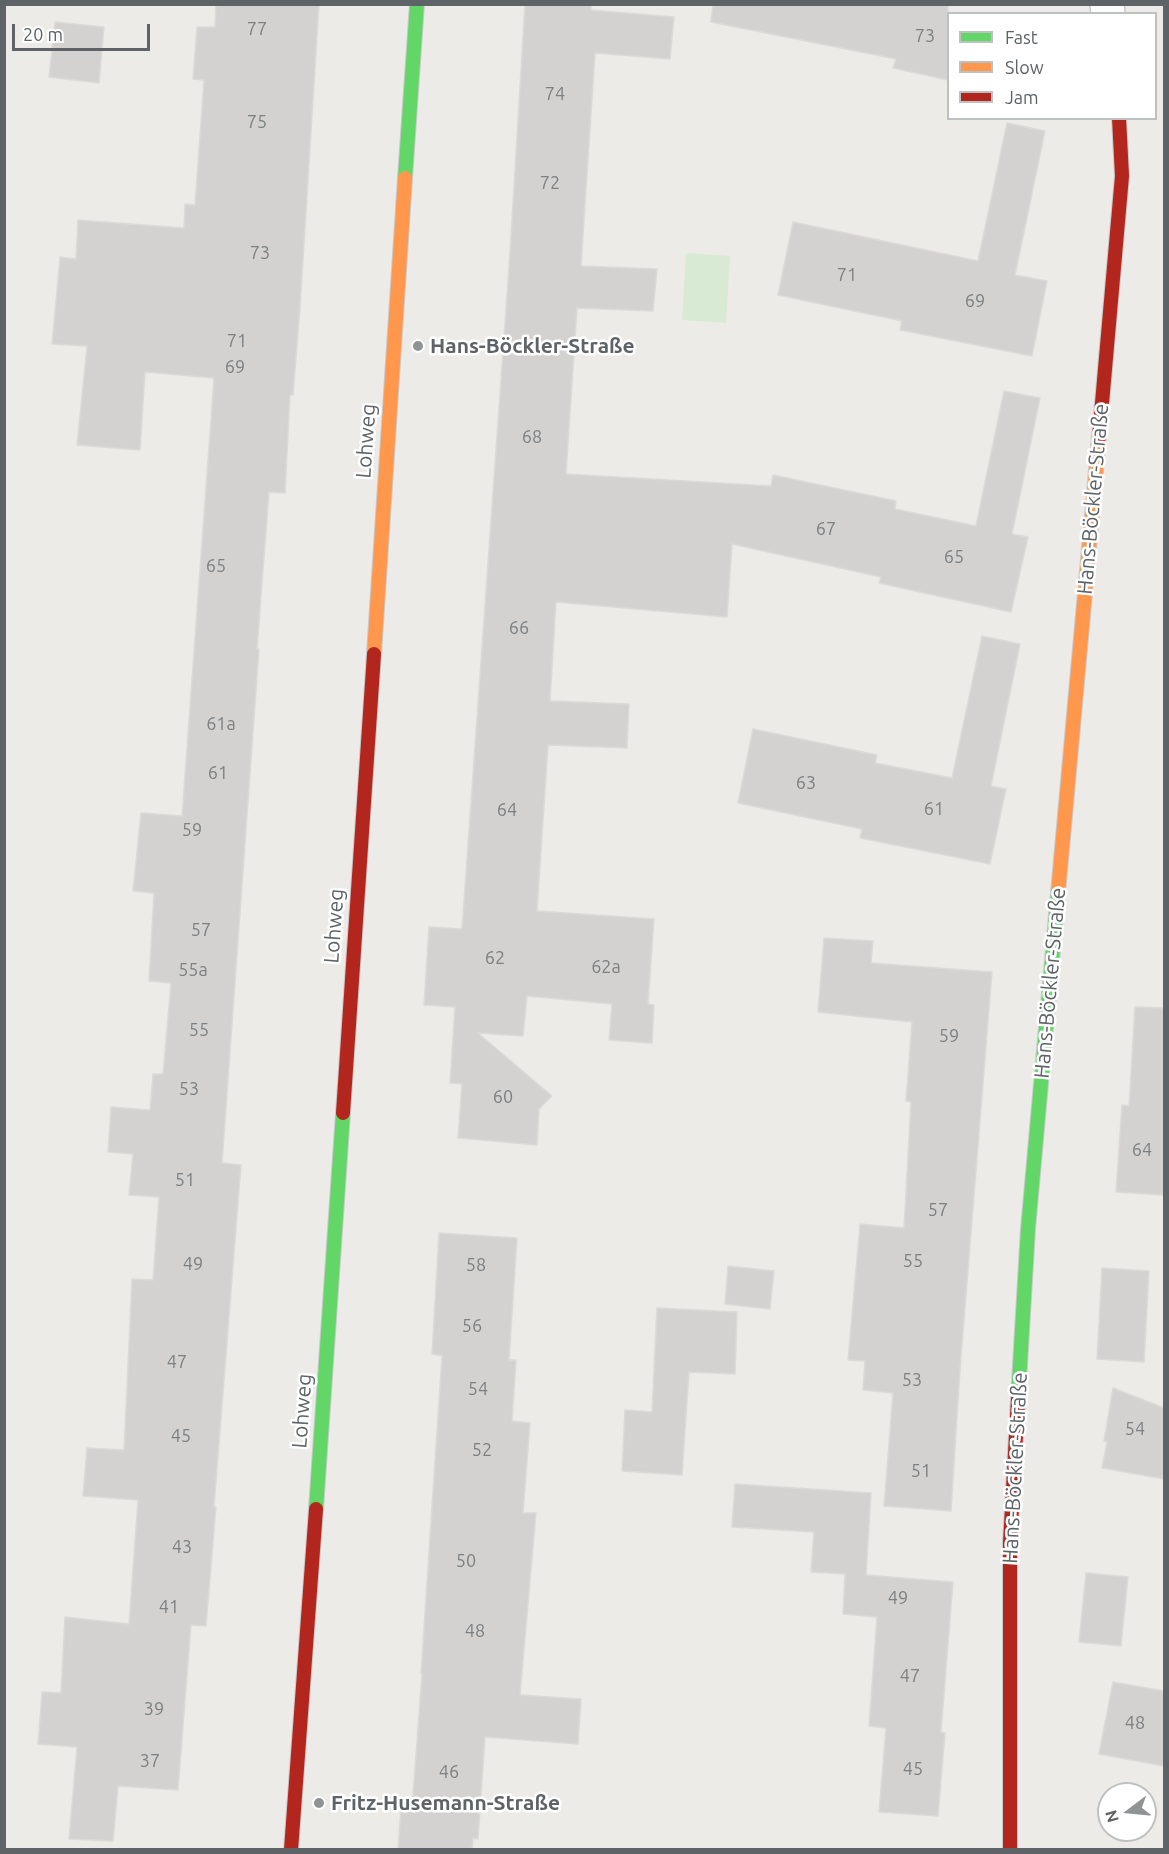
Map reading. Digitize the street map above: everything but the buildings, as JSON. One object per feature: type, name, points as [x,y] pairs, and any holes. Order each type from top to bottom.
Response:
[{"type":"street","name":"Lohweg","points":[[291,1850],[317,1497],[417,4]]},
{"type":"street","name":"Hans-Böckler-Straße","points":[[1010,1850],[1010,1543],[1028,1229],[1122,176],[1119,120]]},
{"type":"green space","points":[[686,253],[730,256],[726,323],[682,320]]},
{"type":"traffic: fast","points":[[405,178],[417,4]]},
{"type":"traffic: fast","points":[[1018,1399],[1028,1229],[1058,893]]},
{"type":"traffic: fast","points":[[316,1509],[343,1113]]},
{"type":"traffic: slow","points":[[374,654],[405,178]]},
{"type":"traffic: slow","points":[[1058,893],[1099,437]]},
{"type":"traffic: jam","points":[[1099,437],[1122,176],[1119,120]]},
{"type":"traffic: jam","points":[[343,1113],[374,654]]},
{"type":"traffic: jam","points":[[1010,1850],[1010,1543],[1018,1399]]},
{"type":"traffic: jam","points":[[291,1850],[316,1509]]},
{"type":"place","name":"Hans-Böckler-Straße","points":[[418,346]]},
{"type":"place","name":"Fritz-Husemann-Straße","points":[[319,1803]]}]
